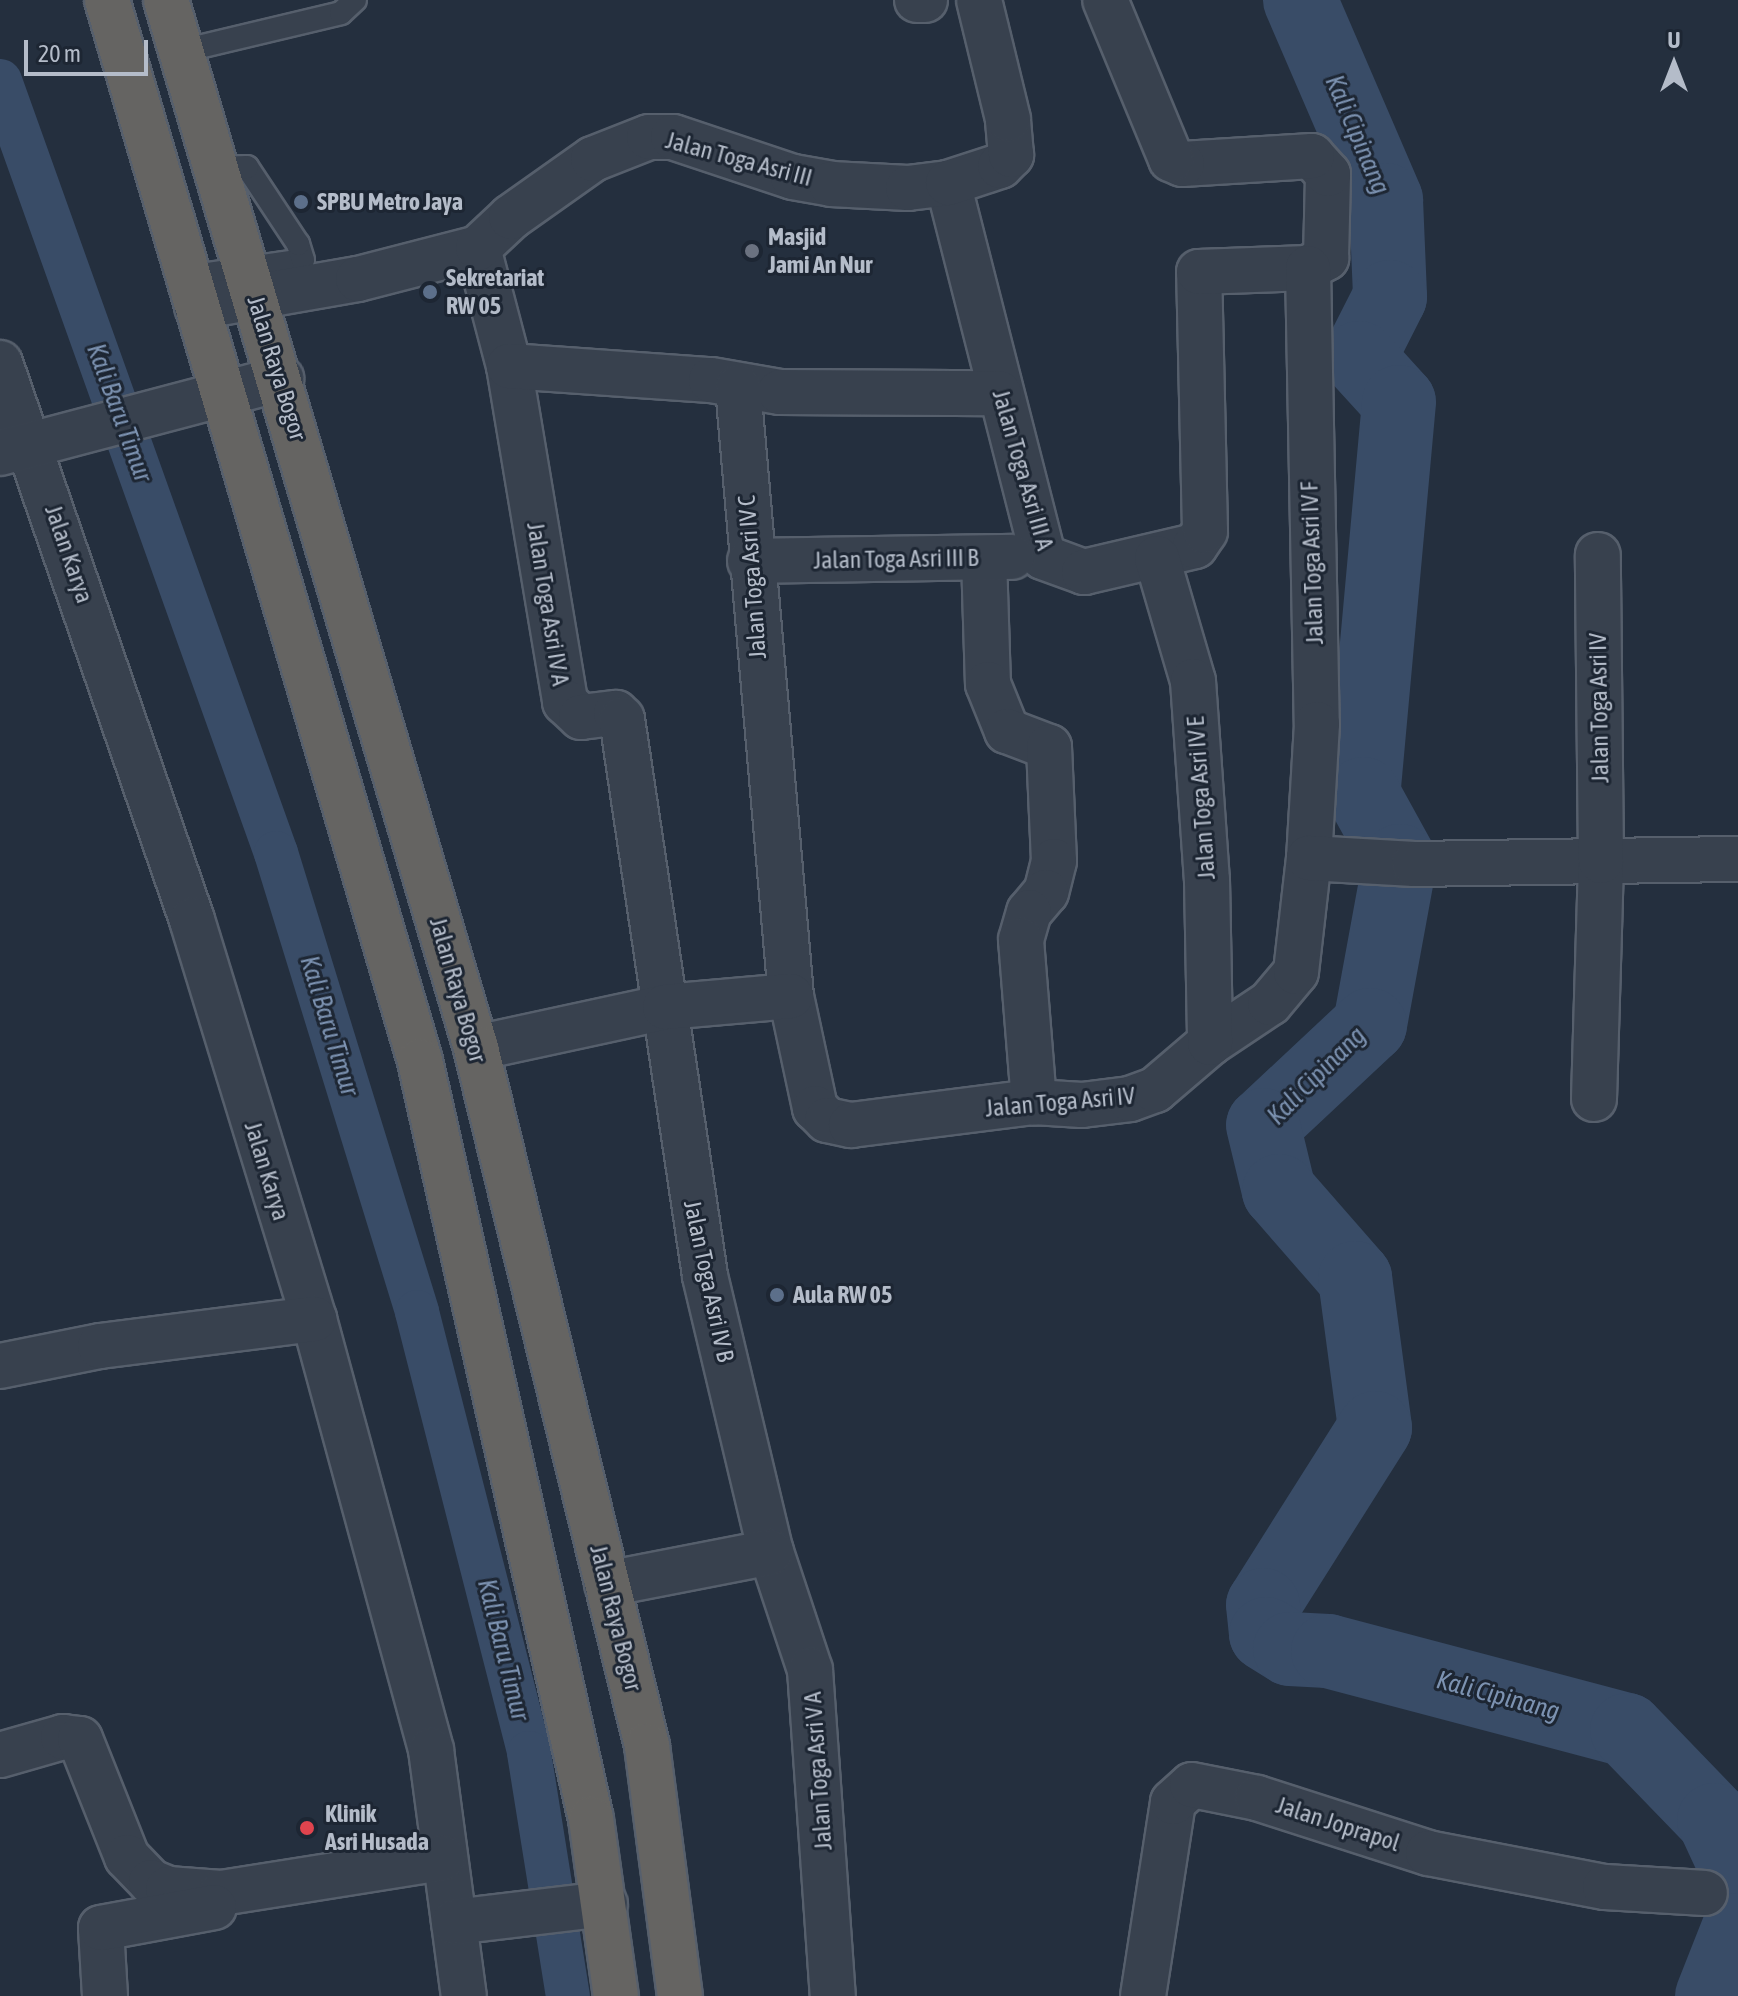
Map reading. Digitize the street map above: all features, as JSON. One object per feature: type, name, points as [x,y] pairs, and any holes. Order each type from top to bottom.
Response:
[{"type":"highway","points":[[107,0],[420,1061],[591,1819],[596,1905],[616,1996]]},
{"type":"highway","name":"Jalan Raya Bogor","points":[[166,0],[281,379],[476,1048],[647,1746],[680,1996]]},
{"type":"street","points":[[917,0],[925,0]]},
{"type":"street","name":"Jalan Toga Asri III","points":[[193,292],[251,280],[358,279],[478,248],[511,217],[593,159],[629,142],[661,135],[831,184],[908,188],[948,183],[1000,166],[1011,155],[1001,84],[979,0]]},
{"type":"street","points":[[1105,0],[1171,159],[1182,164],[1312,156],[1326,166],[1330,251],[1308,268]]},
{"type":"street","name":"Jalan Toga Asri III A","points":[[948,183],[1043,557],[1084,572],[1157,558],[1195,546],[1205,531],[1199,272],[1308,268]]},
{"type":"street","name":"Jalan Toga Asri IV A","points":[[478,248],[509,366],[565,702],[581,717],[616,713],[622,719],[665,1007]]},
{"type":"street","name":"Jalan Toga Asri IV F","points":[[1308,268],[1317,724],[1309,858]]},
{"type":"street","name":"Jalan Karya","points":[[0,363],[16,448],[192,920],[314,1319],[431,1750],[443,1858],[464,1996]]},
{"type":"street","points":[[509,366],[711,380],[738,387],[999,393]]},
{"type":"street","points":[[16,448],[281,379]]},
{"type":"street","name":"Jalan Toga Asri IV C","points":[[738,387],[750,561],[791,996]]},
{"type":"street","name":"Jalan Toga Asri IV","points":[[1594,1099],[1601,861],[1598,555]]},
{"type":"street","name":"Jalan Toga Asri III B","points":[[750,561],[1043,557]]},
{"type":"street","points":[[984,558],[988,684],[1007,731],[1049,747],[1054,861],[1046,892],[1029,912],[1021,940],[1034,1102]]},
{"type":"street","name":"Jalan Toga Asri IV E","points":[[1157,558],[1193,681],[1207,880],[1210,1043]]},
{"type":"street","points":[[1309,858],[1395,863],[1738,859]]},
{"type":"street","name":"Jalan Toga Asri IV","points":[[791,996],[815,1108],[839,1126],[1034,1102],[1082,1105],[1141,1096],[1165,1084],[1210,1043],[1270,1003],[1296,972],[1309,858]]},
{"type":"street","points":[[476,1048],[665,1007],[791,996]]},
{"type":"street","name":"Jalan Toga Asri IV B","points":[[665,1007],[705,1276],[771,1552]]},
{"type":"street","points":[[0,1366],[100,1346],[314,1319]]},
{"type":"street","points":[[607,1584],[771,1552]]},
{"type":"street","name":"Jalan Toga Asri V A","points":[[771,1552],[810,1670],[833,1996]]},
{"type":"street","points":[[0,1755],[63,1737],[80,1739],[136,1871],[168,1889],[221,1893],[443,1858]]},
{"type":"street","name":"Jalan Joprapol","points":[[1143,1996],[1173,1802],[1192,1785],[1257,1798],[1428,1853],[1605,1887],[1705,1893]]},
{"type":"street","points":[[105,1996],[101,1928],[250,1901],[259,1887]]},
{"type":"street","points":[[454,1922],[596,1905]]},
{"type":"lane","points":[[182,51],[341,13],[355,0]]},
{"type":"lane","points":[[216,168],[247,167],[303,255],[301,263],[251,280]]},
{"type":"waterway","name":"Kali Cipinang","points":[[1300,0],[1386,200],[1390,297],[1359,358],[1399,402],[1363,794],[1400,861],[1370,1025],[1263,1125],[1279,1191],[1355,1278],[1375,1428],[1263,1605],[1266,1634],[1290,1649],[1328,1651],[1627,1730],[1714,1820],[1738,1872]]},
{"type":"waterway","name":"Kali Baru Timur","points":[[0,81],[276,853],[417,1312],[529,1753],[568,1996]]},
{"type":"waterway","name":"Kali Cipinang","points":[[1712,1996],[1738,1930]]},
{"type":"place","name":"SPBU Metro Jaya","points":[[301,202]]},
{"type":"place","name":"Masjid Jami An Nur","points":[[752,251]]},
{"type":"place","name":"Sekretariat RW 05","points":[[430,292]]},
{"type":"place","name":"Aula RW 05","points":[[777,1295]]},
{"type":"place","name":"Klinik Asri Husada","points":[[307,1828]]}]
